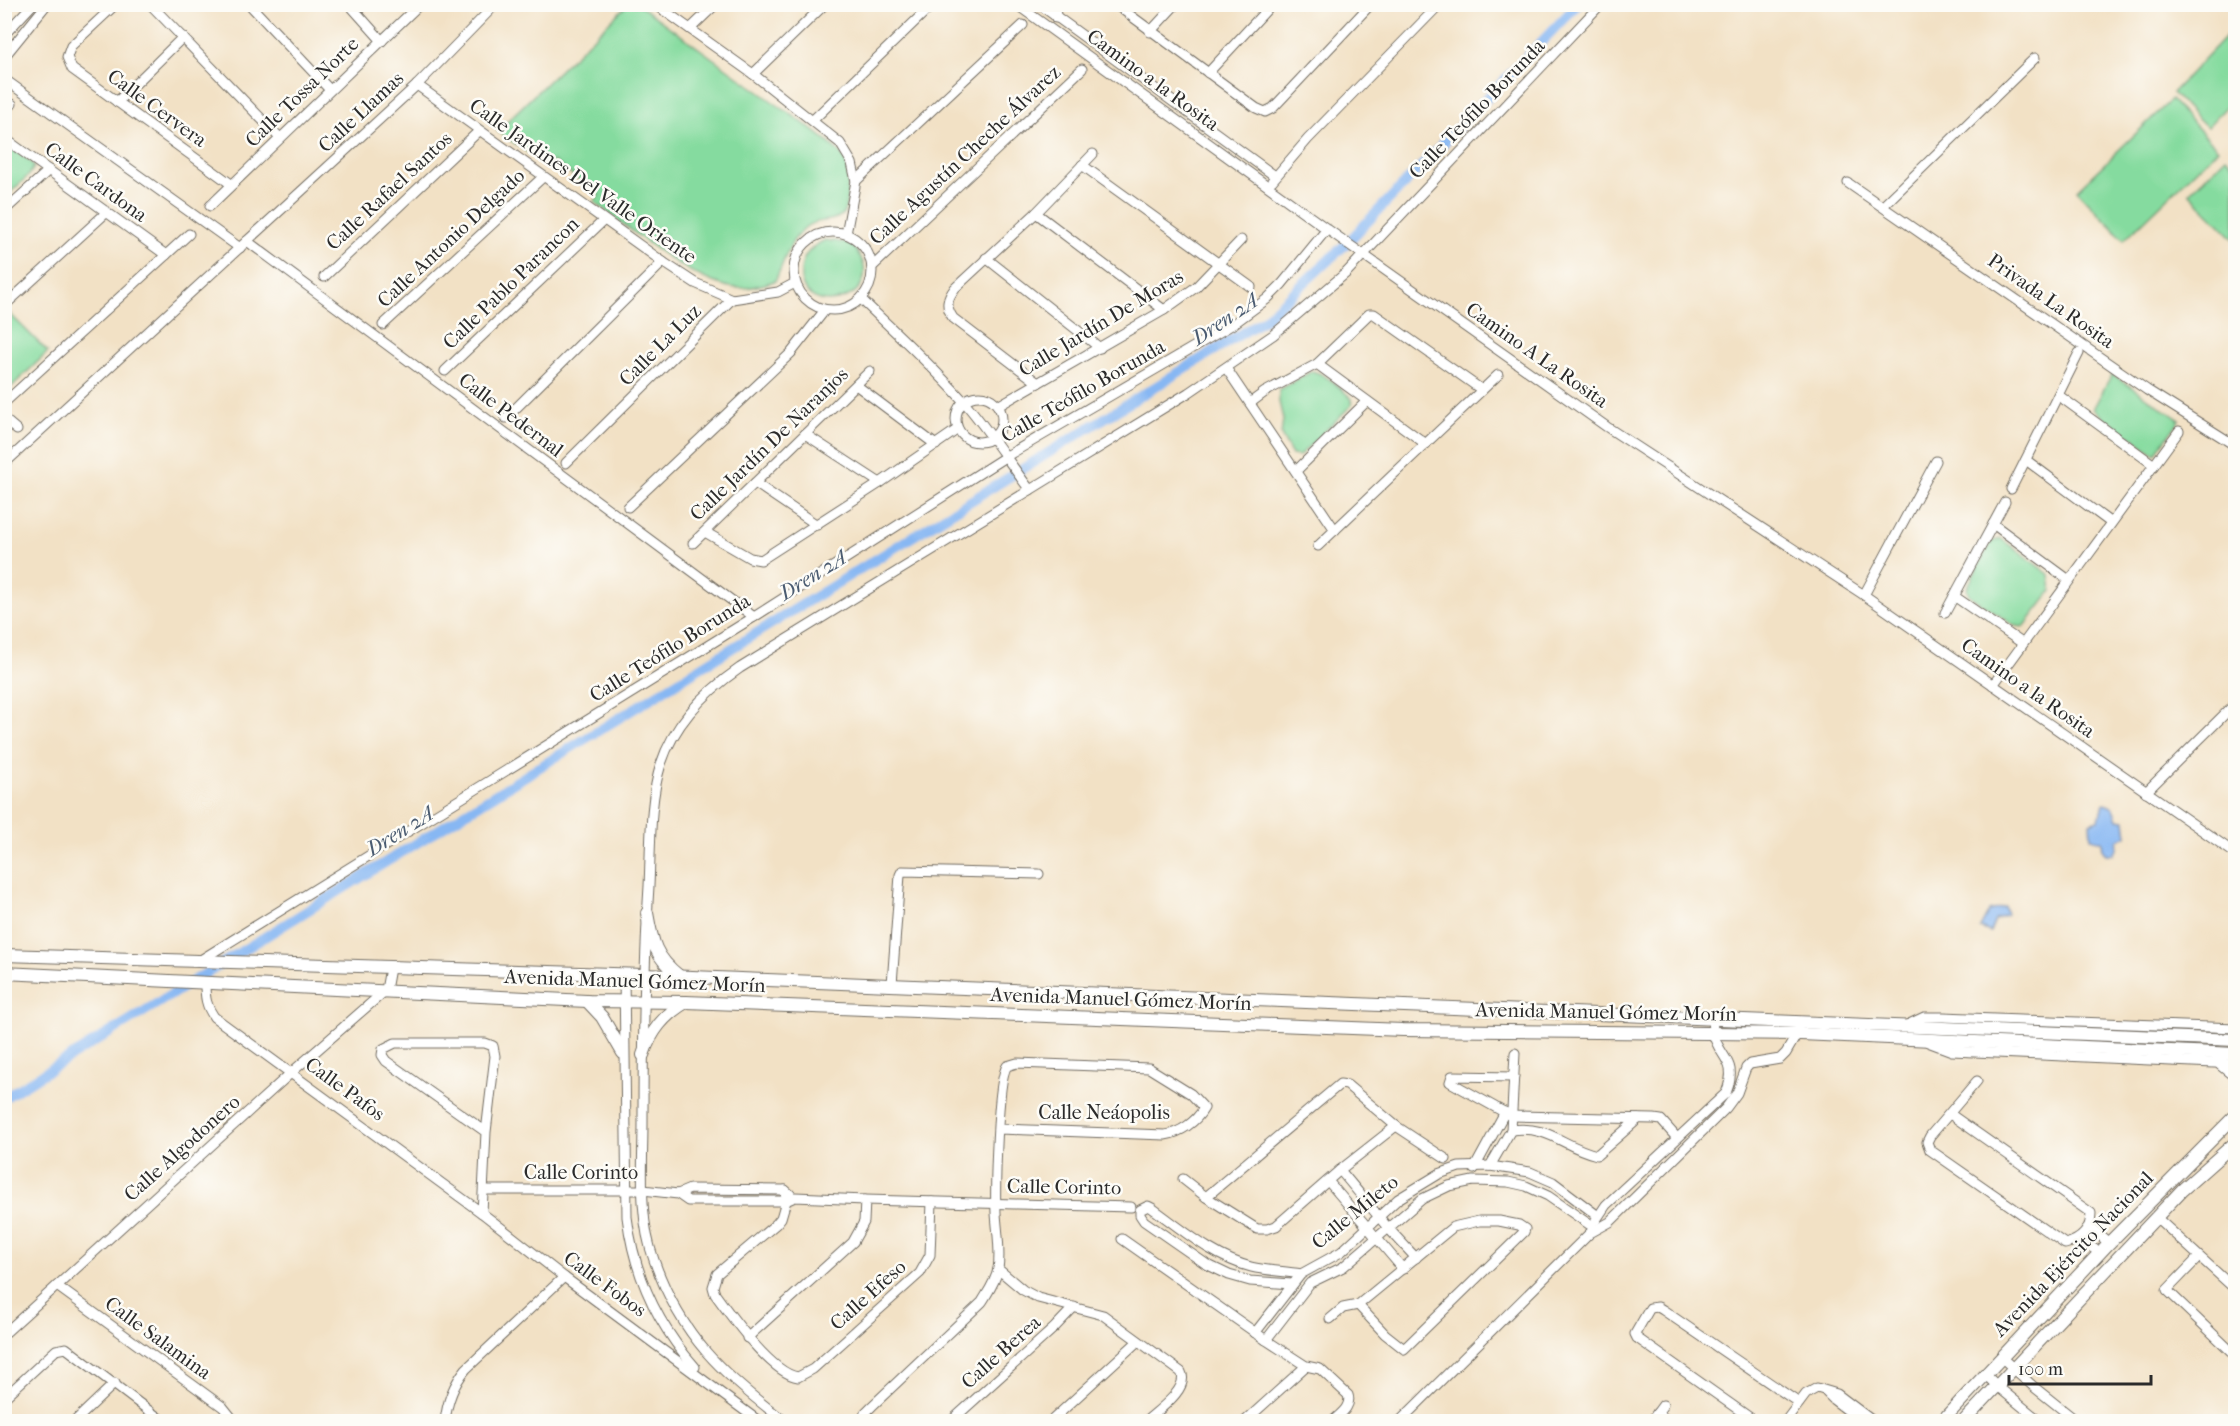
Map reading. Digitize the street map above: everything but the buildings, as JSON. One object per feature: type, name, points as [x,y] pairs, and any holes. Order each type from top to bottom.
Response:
[{"type":"main road","points":[[647,913],[651,936],[658,952],[665,965],[679,976]]},
{"type":"main road","name":"Avenida Manuel Gómez Morín","points":[[4,956],[892,984],[2235,1040]]},
{"type":"main road","name":"Avenida Manuel Gómez Morín","points":[[4,973],[587,1001],[686,1002],[1403,1030],[1797,1034],[2235,1054]]},
{"type":"main road","points":[[587,1001],[602,1017],[624,1057]]},
{"type":"main road","points":[[643,1057],[647,1044],[659,1024],[686,1002]]},
{"type":"main road","points":[[2221,1064],[2235,1076]]},
{"type":"main road","points":[[2226,1124],[2235,1105]]},
{"type":"main road","name":"Avenida Ejército Nacional","points":[[1941,1422],[2100,1252],[2235,1115]]},
{"type":"main road","name":"Avenida Ejército Nacional","points":[[1963,1422],[2156,1217],[2207,1166],[2235,1142]]},
{"type":"street","points":[[4,35],[33,4]]},
{"type":"street","points":[[4,57],[47,4]]},
{"type":"street","name":"Calle Cervera","points":[[116,4],[70,46],[67,57],[72,69],[231,184]]},
{"type":"street","points":[[150,4],[280,138]]},
{"type":"street","points":[[249,4],[330,90]]},
{"type":"street","points":[[349,4],[382,40]]},
{"type":"street","name":"Calle Tossa Norte","points":[[210,206],[420,4]]},
{"type":"street","name":"Calle Llamas","points":[[4,464],[417,85],[496,4]]},
{"type":"street","points":[[655,4],[753,74],[840,143],[852,163],[856,181],[846,234]]},
{"type":"street","points":[[690,29],[716,4]]},
{"type":"street","points":[[753,74],[825,4]]},
{"type":"street","points":[[813,120],[933,4]]},
{"type":"street","name":"Camino a la Rosita","points":[[1016,4],[1269,185]]},
{"type":"street","points":[[1039,4],[1056,18]]},
{"type":"street","points":[[1055,4],[1056,18]]},
{"type":"street","points":[[1115,4],[1150,32],[1256,108],[1265,112],[1371,4]]},
{"type":"street","points":[[1150,32],[1176,4]]},
{"type":"street","points":[[1208,73],[1272,4]]},
{"type":"street","points":[[1269,185],[1308,139],[1440,4]]},
{"type":"street","name":"Calle Teófilo Borunda","points":[[786,1422],[747,1392],[708,1355],[688,1330],[677,1312],[654,1261],[644,1219],[643,1001],[647,913],[657,780],[669,744],[697,704],[725,678],[1028,487],[1226,368],[1273,335],[1364,255],[1601,4]]},
{"type":"street","name":"Camino A La Rosita","points":[[1056,18],[1275,176]]},
{"type":"street","points":[[856,181],[1023,25]]},
{"type":"street","points":[[117,102],[183,37]]},
{"type":"street","points":[[1883,206],[2035,58]]},
{"type":"street","name":"Calle Agustín Cheche Álvarez","points":[[872,267],[1082,69]]},
{"type":"street","name":"Calle Pedernal","points":[[4,79],[244,244],[754,617]]},
{"type":"street","name":"Calle Jardines Del Valle Oriente","points":[[417,85],[663,262],[695,283],[732,299]]},
{"type":"street","points":[[4,111],[12,104]]},
{"type":"street","name":"Calle Rafael Santos","points":[[324,276],[479,131]]},
{"type":"street","name":"Calle Cardona","points":[[4,138],[166,255]]},
{"type":"street","points":[[1038,384],[953,318],[946,303],[955,288],[1036,213],[1093,154]]},
{"type":"street","points":[[1082,165],[1251,287]]},
{"type":"street","points":[[4,211],[49,170]]},
{"type":"street","name":"Calle Antonio Delgado","points":[[383,325],[543,177]]},
{"type":"street","name":"Privada La Rosita","points":[[1848,183],[2147,390],[2235,446]]},
{"type":"street","name":"Camino A La Rosita","points":[[1269,185],[1327,229],[1607,427],[1799,552]]},
{"type":"street","points":[[4,306],[107,212]]},
{"type":"street","points":[[1036,213],[1164,310]]},
{"type":"street","name":"Calle Pablo Parancon","points":[[445,371],[603,220]]},
{"type":"street","name":"Calle Teófilo Borunda","points":[[197,962],[1233,324],[1267,299],[1282,284],[1327,229]]},
{"type":"street","points":[[834,231],[846,234],[865,247],[872,267],[872,278],[861,299],[844,309],[825,310],[806,301],[795,283],[793,271],[795,258],[810,238],[834,231]]},
{"type":"street","points":[[4,403],[189,234]]},
{"type":"street","name":"Calle Jardín De Moras","points":[[998,406],[1164,310],[1197,287],[1241,240]]},
{"type":"street","points":[[986,258],[1100,348]]},
{"type":"street","points":[[506,418],[663,262]]},
{"type":"street","points":[[732,299],[758,297],[778,292],[795,283]]},
{"type":"street","name":"Calle La Luz","points":[[566,463],[732,299]]},
{"type":"street","points":[[861,299],[964,402],[993,437],[1028,487]]},
{"type":"street","points":[[628,507],[791,353],[825,310]]},
{"type":"street","points":[[1250,404],[1265,392],[1317,364],[1369,314],[1374,314],[1482,390]]},
{"type":"street","points":[[2011,489],[2079,352]]},
{"type":"street","points":[[1317,364],[1426,444]]},
{"type":"street","points":[[1226,368],[1335,530]]},
{"type":"street","name":"Calle Jardín De Naranjos","points":[[693,543],[870,371]]},
{"type":"street","points":[[1318,546],[1498,375]]},
{"type":"street","points":[[856,385],[936,445]]},
{"type":"street","points":[[2058,395],[2154,465]]},
{"type":"street","points":[[972,397],[986,397],[998,406],[1002,419],[993,437],[977,442],[963,435],[958,429],[957,413],[964,402],[972,397]]},
{"type":"street","points":[[1296,471],[1367,401]]},
{"type":"street","points":[[4,419],[17,430]]},
{"type":"street","points":[[705,532],[756,560],[765,558],[958,429]]},
{"type":"street","points":[[1993,685],[2179,431]]},
{"type":"street","points":[[805,434],[880,483]]},
{"type":"street","points":[[2026,459],[2111,524]]},
{"type":"street","points":[[1864,595],[1935,461]]},
{"type":"street","points":[[755,483],[817,525]]},
{"type":"street","points":[[1945,613],[2005,502]]},
{"type":"street","points":[[1993,524],[2069,580]]},
{"type":"street","name":"Camino a la Rosita","points":[[1799,552],[2235,854]]},
{"type":"street","points":[[1954,596],[2022,644]]},
{"type":"street","points":[[2146,792],[2235,703]]},
{"type":"street","points":[[892,984],[902,871],[1038,874]]},
{"type":"street","points":[[386,990],[390,968]]},
{"type":"street","points":[[624,974],[626,1190],[630,1242],[648,1296],[672,1340],[709,1382],[760,1422]]},
{"type":"street","name":"Calle Pafos","points":[[200,983],[208,1009],[214,1017],[482,1213]]},
{"type":"street","name":"Calle Algodonero","points":[[4,1334],[292,1072],[386,990]]},
{"type":"street","points":[[1903,1027],[1924,1017],[1933,1016],[2235,1028]]},
{"type":"street","points":[[1399,1422],[1591,1230],[1606,1205],[1726,1093],[1731,1081],[1731,1071],[1713,1033],[1713,1018]]},
{"type":"street","points":[[1591,1230],[1610,1222],[1726,1108],[1737,1093],[1746,1068],[1750,1064],[1780,1059],[1797,1034]]},
{"type":"street","points":[[1923,1040],[1952,1052],[2235,1064]]},
{"type":"street","points":[[482,1213],[486,1132],[495,1056],[493,1046],[485,1043],[395,1043],[383,1049],[382,1055],[393,1066],[486,1132]]},
{"type":"street","points":[[1490,1166],[1511,1130],[1508,1114],[1515,1053]]},
{"type":"street","points":[[624,1057],[643,1057]]},
{"type":"street","name":"Calle Neáopolis","points":[[999,1129],[1165,1135],[1178,1131],[1195,1120],[1204,1108],[1191,1094],[1149,1068],[1017,1063],[1007,1066]]},
{"type":"street","name":"Calle Corinto","points":[[998,1269],[996,1204],[999,1129],[1002,1076],[1007,1066]]},
{"type":"street","points":[[1514,1077],[1452,1076],[1450,1082],[1508,1114],[1661,1120],[1677,1138]]},
{"type":"street","points":[[1950,1114],[2091,1213],[2089,1226],[2080,1239],[2065,1244],[1930,1150],[1927,1142],[1930,1136],[1977,1081]]},
{"type":"street","points":[[1206,1197],[1340,1084],[1347,1085],[1396,1126],[1446,1159]]},
{"type":"street","points":[[1473,1181],[1474,1166],[1508,1114]]},
{"type":"street","points":[[1511,1130],[1524,1128],[1542,1131],[1588,1153],[1598,1155],[1638,1119]]},
{"type":"street","points":[[1183,1179],[1206,1197],[1257,1228],[1267,1229],[1276,1226],[1340,1170],[1396,1126]]},
{"type":"street","name":"Calle Mileto","points":[[1255,1333],[1301,1274],[1341,1252],[1398,1199],[1431,1178],[1459,1167],[1509,1167],[1542,1176],[1562,1188],[1598,1216]]},
{"type":"street","points":[[1340,1170],[1416,1258]]},
{"type":"street","points":[[1328,1181],[1403,1269]]},
{"type":"street","name":"Calle Mileto","points":[[1266,1340],[1311,1283],[1343,1267],[1422,1199],[1449,1186],[1473,1181],[1508,1182],[1532,1189],[1548,1196],[1591,1230]]},
{"type":"street","name":"Calle Corinto","points":[[678,1194],[690,1189],[785,1191],[790,1199]]},
{"type":"street","name":"Calle Corinto","points":[[484,1190],[643,1190],[678,1194],[688,1201],[865,1200],[1131,1207]]},
{"type":"street","points":[[746,1190],[746,1202]]},
{"type":"street","points":[[790,1199],[776,1224],[717,1275],[713,1287],[715,1294],[747,1338],[854,1242],[864,1222],[865,1200]]},
{"type":"street","name":"Calle Efeso","points":[[747,1338],[786,1373],[798,1377],[813,1369],[920,1273],[930,1255],[932,1202]]},
{"type":"street","points":[[1292,1284],[1250,1281],[1218,1270],[1144,1221],[1140,1210],[1148,1206],[1152,1208],[1214,1252],[1234,1262],[1267,1270],[1301,1274]]},
{"type":"street","name":"Calle Fobos","points":[[482,1213],[564,1277],[709,1382]]},
{"type":"street","points":[[2156,1217],[2235,1290]]},
{"type":"street","points":[[1330,1319],[1343,1308],[1358,1305],[1453,1227],[1462,1223],[1499,1221],[1519,1225],[1525,1229],[1404,1349],[1385,1334],[1358,1305]]},
{"type":"street","points":[[2089,1226],[2109,1243]]},
{"type":"street","points":[[1122,1239],[1255,1333],[1306,1366],[1320,1369],[1348,1395],[1350,1401],[1332,1422]]},
{"type":"street","points":[[2080,1239],[2100,1252]]},
{"type":"street","points":[[2199,1257],[2167,1290],[2235,1356]]},
{"type":"street","points":[[862,1422],[865,1413],[982,1302],[998,1269],[1023,1290],[1038,1298],[1103,1315],[1180,1372],[1183,1381],[1178,1392],[1145,1422]]},
{"type":"street","points":[[446,1422],[447,1404],[457,1380],[564,1277]]},
{"type":"street","name":"Calle Salamina","points":[[57,1286],[223,1407],[235,1422]]},
{"type":"street","name":"Calle Berea","points":[[950,1422],[1074,1307]]},
{"type":"street","points":[[1756,1422],[1641,1341],[1635,1334],[1648,1310],[1653,1307],[1663,1310],[1798,1403]]},
{"type":"street","points":[[1050,1422],[1138,1341]]},
{"type":"street","points":[[4,1398],[61,1348],[70,1350],[164,1422]]},
{"type":"street","points":[[2001,1358],[2078,1422]]},
{"type":"street","points":[[1244,1422],[1306,1366]]},
{"type":"street","points":[[1985,1374],[2041,1422]]},
{"type":"street","points":[[74,1422],[115,1383]]},
{"type":"street","points":[[1785,1422],[1798,1403],[1812,1389],[1837,1394],[1863,1422]]},
{"type":"street","points":[[1850,1407],[1874,1422]]},
{"type":"street","points":[[1658,1413],[1670,1422]]},
{"type":"green space","points":[[627,5],[639,5],[814,131],[842,155],[846,162],[848,187],[844,212],[836,218],[807,226],[795,238],[775,281],[739,288],[703,278],[664,254],[594,202],[599,195],[553,161],[548,167],[497,131]]},
{"type":"green space","points":[[2230,32],[2235,38],[2235,98],[2207,127],[2172,93]]},
{"type":"green space","points":[[2171,100],[2218,149],[2124,240],[2077,190]]},
{"type":"green space","points":[[5,143],[31,162],[34,167],[11,192],[5,185]]},
{"type":"green space","points":[[2226,157],[2235,167],[2235,240],[2189,193]]},
{"type":"green space","points":[[825,240],[850,243],[863,262],[864,278],[856,291],[843,298],[828,301],[814,298],[804,288],[801,271],[805,256]]},
{"type":"green space","points":[[8,312],[48,352],[5,393],[4,315]]},
{"type":"green space","points":[[1312,371],[1323,375],[1338,387],[1352,399],[1352,405],[1299,456],[1292,455],[1281,435],[1283,419],[1279,390]]},
{"type":"green space","points":[[2112,374],[2180,420],[2155,454],[2093,409]]},
{"type":"green space","points":[[2000,538],[2050,575],[2052,591],[2024,627],[2015,626],[1969,595],[1967,588],[1991,542]]},
{"type":"water","points":[[2103,804],[2114,808],[2118,819],[2125,820],[2127,836],[2118,840],[2117,849],[2113,854],[2106,854],[2103,851],[2102,841],[2091,838],[2090,823],[2099,820]]},
{"type":"water","points":[[2005,907],[2007,915],[1995,920],[1990,932],[1980,928],[1989,911]]},
{"type":"waterway","name":"Dren 2A","points":[[4,1098],[1265,319],[1347,243],[1578,4]]}]
